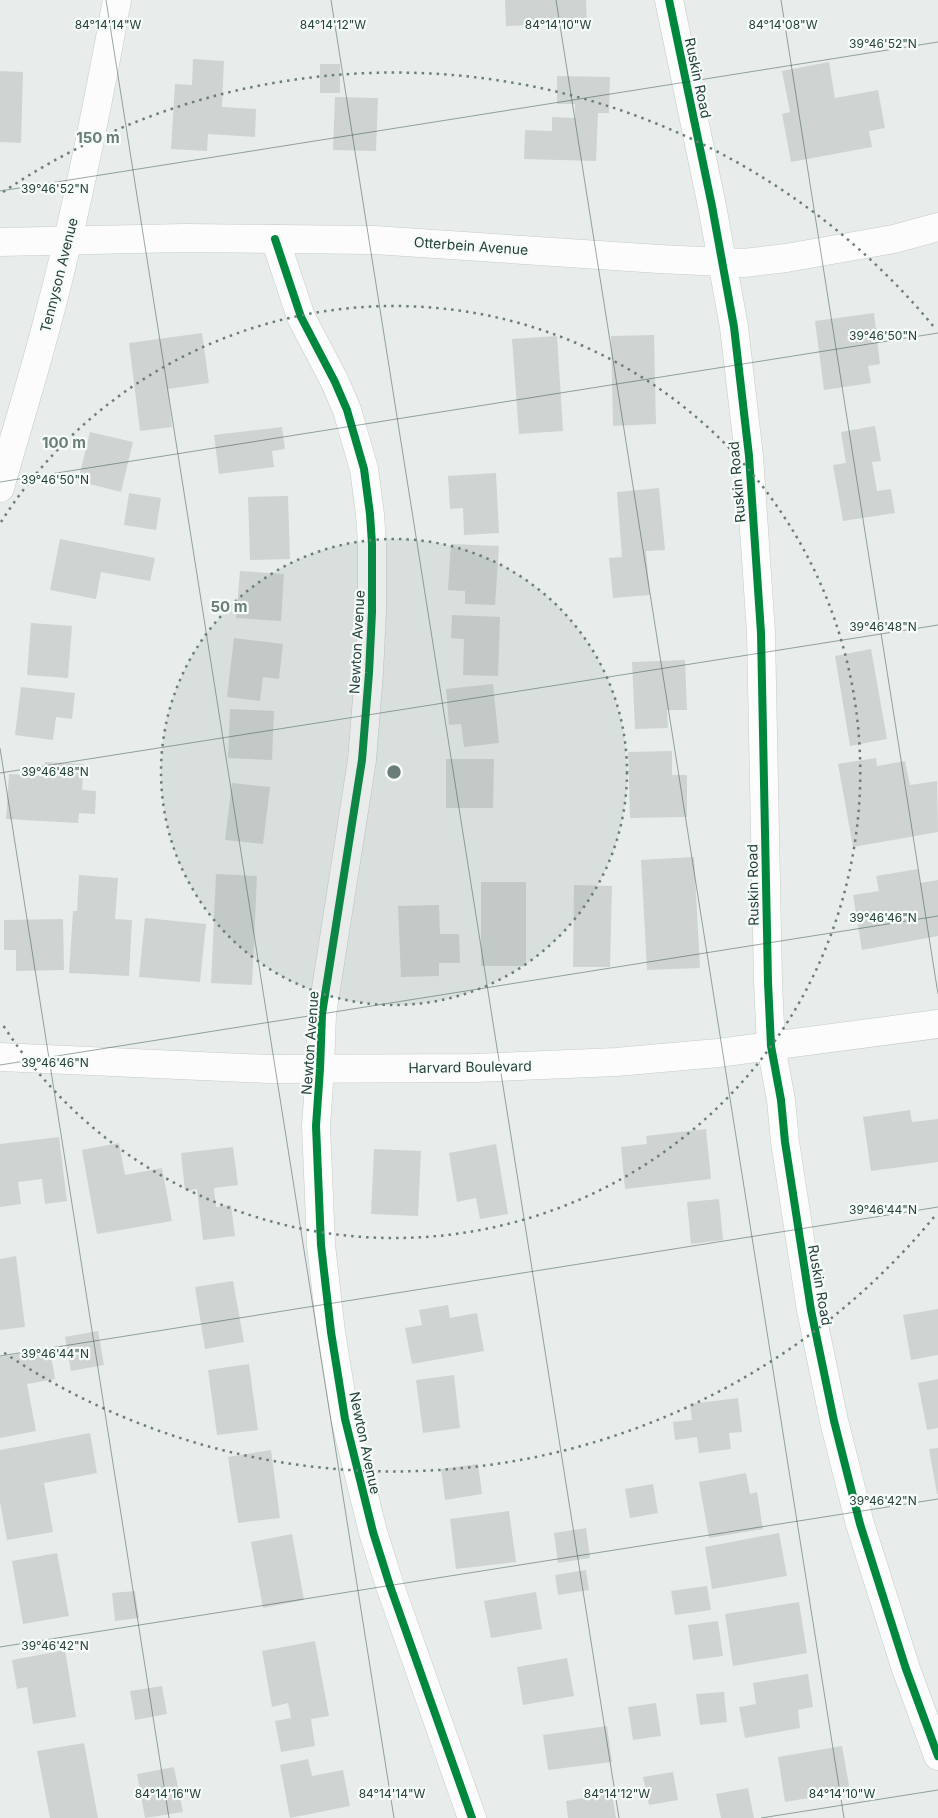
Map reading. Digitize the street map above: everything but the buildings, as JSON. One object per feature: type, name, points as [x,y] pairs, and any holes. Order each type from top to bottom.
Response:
[{"type":"street","name":"Tennyson Avenue","points":[[0,488],[46,328],[68,240],[89,148],[117,0]]},
{"type":"street","name":"Ruskin Road","points":[[669,0],[734,327],[749,456],[761,633],[771,1046],[811,1310],[834,1421],[860,1524],[906,1669],[938,1756]]},
{"type":"street","name":"Otterbein Avenue","points":[[0,242],[184,238],[374,240],[649,259],[744,263],[894,240],[938,227]]},
{"type":"street","name":"Newton Avenue","points":[[275,239],[301,317],[335,382],[346,410],[364,469],[372,544],[370,656],[362,760],[322,1014],[316,1126],[321,1245],[331,1332],[345,1419],[372,1532],[472,1818]]},
{"type":"street","name":"Harvard Boulevard","points":[[0,1057],[269,1070],[475,1068],[616,1062],[718,1053],[938,1024]]},
{"type":"cycle path","points":[[669,0],[712,206],[734,327],[749,456],[761,633],[771,1046],[781,1100],[785,1142],[811,1310],[834,1421],[860,1524],[906,1669],[938,1756]]},
{"type":"cycle path","points":[[275,239],[301,317],[335,382],[347,410],[364,469],[372,544],[372,612],[362,760],[322,1014],[316,1126],[321,1245],[331,1332],[345,1419],[373,1532],[390,1586],[472,1818]]}]
